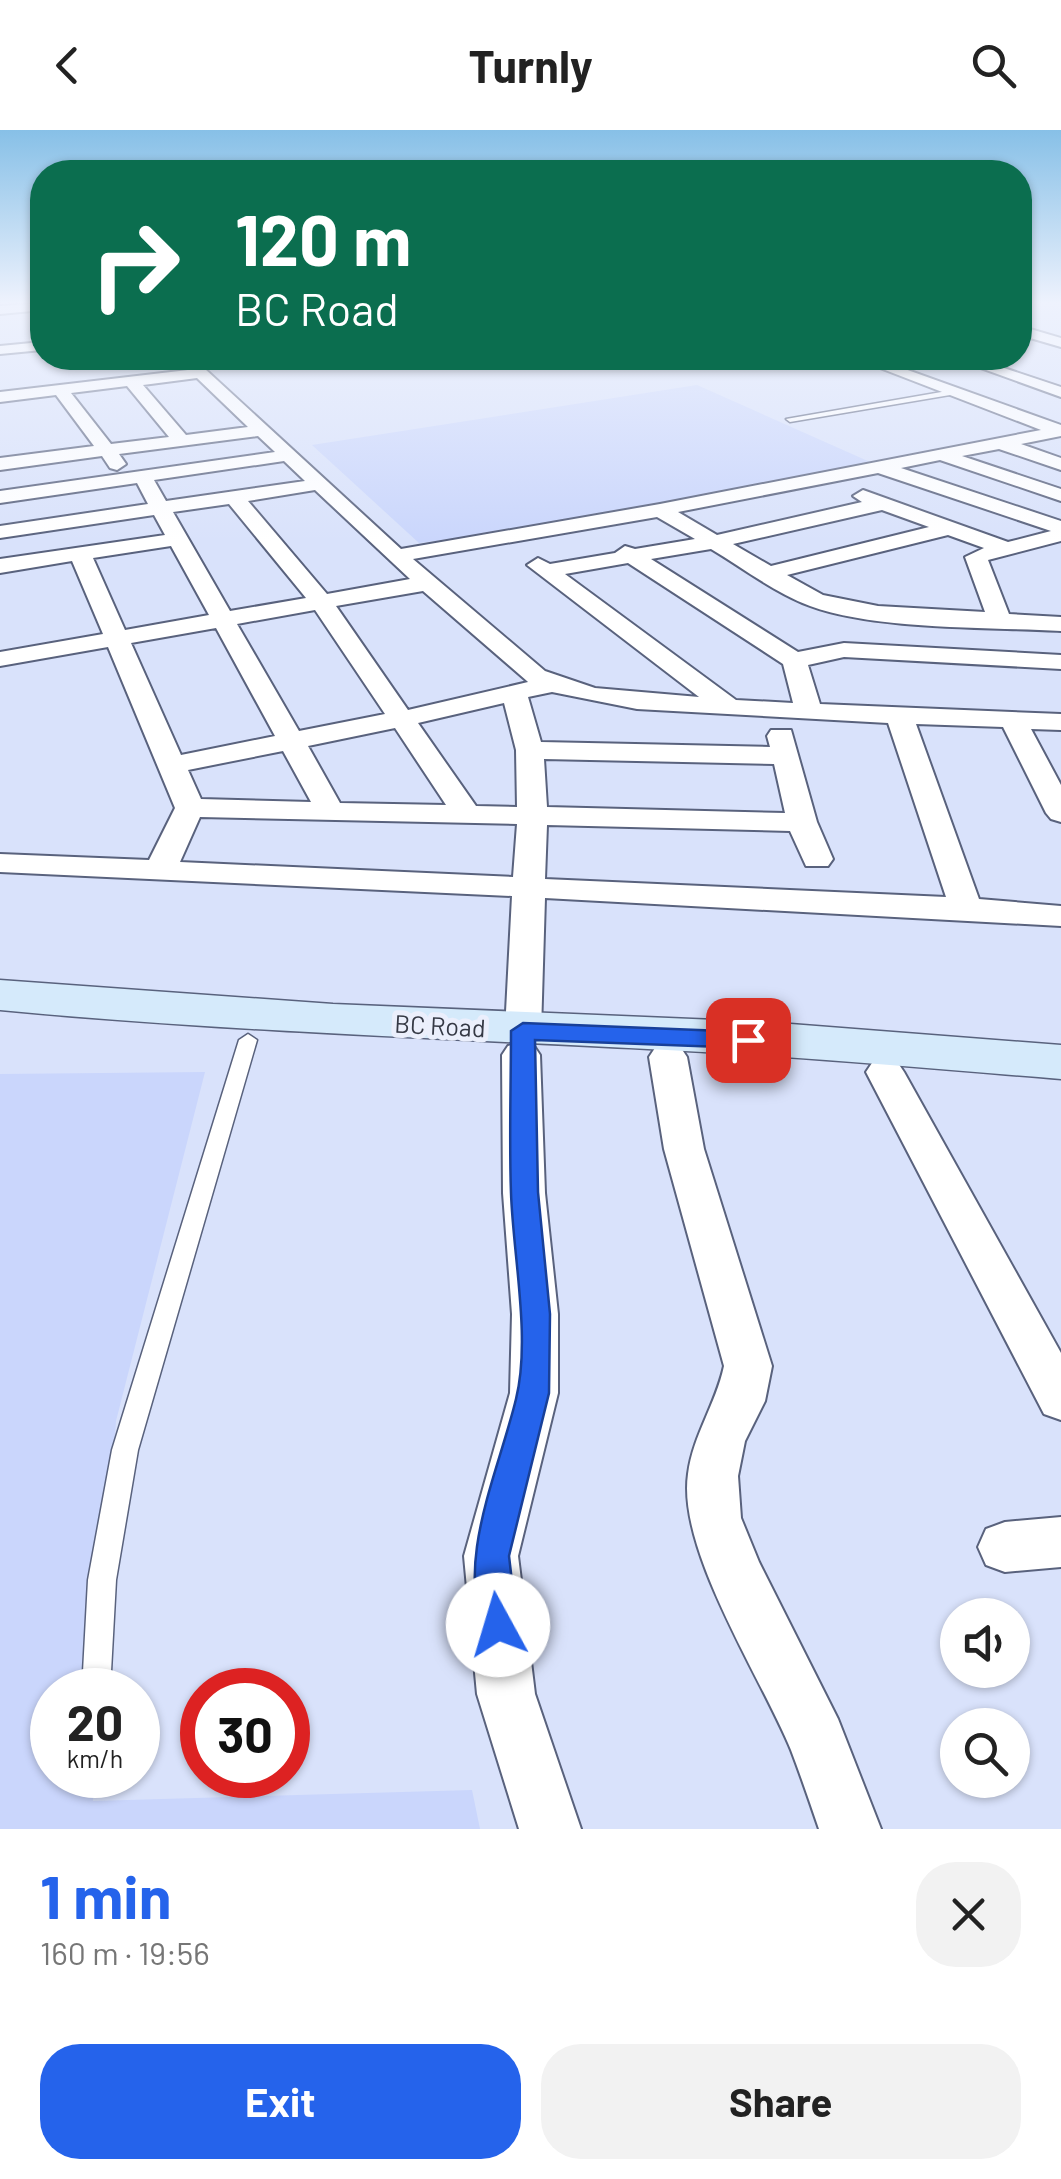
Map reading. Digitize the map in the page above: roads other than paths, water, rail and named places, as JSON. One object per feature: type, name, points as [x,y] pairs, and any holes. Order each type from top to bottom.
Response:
[{"type":"street","points":[[0,397],[81,382]]},
{"type":"street","points":[[123,382],[182,441]]},
{"type":"street","points":[[211,382],[396,556],[536,676],[552,684],[602,697],[778,711],[1061,722]]},
{"type":"street","points":[[927,382],[1061,428]]},
{"type":"street","points":[[941,382],[1061,428]]},
{"type":"street","points":[[1032,382],[1061,392]]},
{"type":"street","points":[[66,384],[64,409],[81,430],[135,478],[159,509],[331,812]]},
{"type":"street","points":[[396,556],[660,510],[1061,428]]},
{"type":"street","points":[[0,464],[262,430]]},
{"type":"street","points":[[997,442],[1061,464]]},
{"type":"street","points":[[938,454],[1061,496]]},
{"type":"street","points":[[0,497],[290,455]]},
{"type":"street","points":[[879,466],[1060,536]]},
{"type":"street","points":[[820,479],[1003,548]]},
{"type":"street","points":[[0,532],[320,484]]},
{"type":"street","points":[[234,497],[321,602],[466,812]]},
{"type":"street","points":[[546,571],[712,542],[881,504]]},
{"type":"street","points":[[660,510],[816,601],[841,607],[1061,624]]},
{"type":"street","points":[[582,524],[794,660],[810,712]]},
{"type":"street","points":[[765,574],[947,529]]},
{"type":"street","points":[[1000,621],[976,557],[1060,536]]},
{"type":"street","points":[[501,538],[730,707]]},
{"type":"street","points":[[0,566],[178,539]]},
{"type":"street","points":[[80,554],[190,808],[159,872]]},
{"type":"street","points":[[2,652],[115,640],[428,583]]},
{"type":"street","points":[[794,660],[844,650],[1061,662]]},
{"type":"street","points":[[171,765],[402,719],[552,684]]},
{"type":"street","points":[[514,694],[530,750],[532,813],[522,1043],[524,1192],[535,1314],[534,1393],[492,1556],[506,1694],[550,1829]]},
{"type":"street","points":[[778,711],[784,756],[817,859]]},
{"type":"street","points":[[900,718],[966,908]]},
{"type":"street","points":[[1013,720],[1061,813]]},
{"type":"street","points":[[530,750],[784,756]]},
{"type":"street","points":[[190,808],[802,822]]},
{"type":"street","points":[[0,863],[966,908],[1061,916]]},
{"type":"street","name":"BC Road","points":[[0,995],[522,1043],[670,1034],[1061,1062]]},
{"type":"street","points":[[0,1024],[248,1040],[522,1043],[1061,1084]]},
{"type":"street","points":[[668,1056],[684,1148],[748,1366],[742,1401],[721,1439],[713,1476],[715,1518],[738,1577],[817,1740],[850,1829]]},
{"type":"street","points":[[885,1072],[1061,1400]]},
{"type":"street","points":[[1005,1547],[1061,1542]]},
{"type":"lane","points":[[790,420],[953,392]]},
{"type":"lane","points":[[97,1668],[102,1580],[125,1450],[248,1040]]}]
